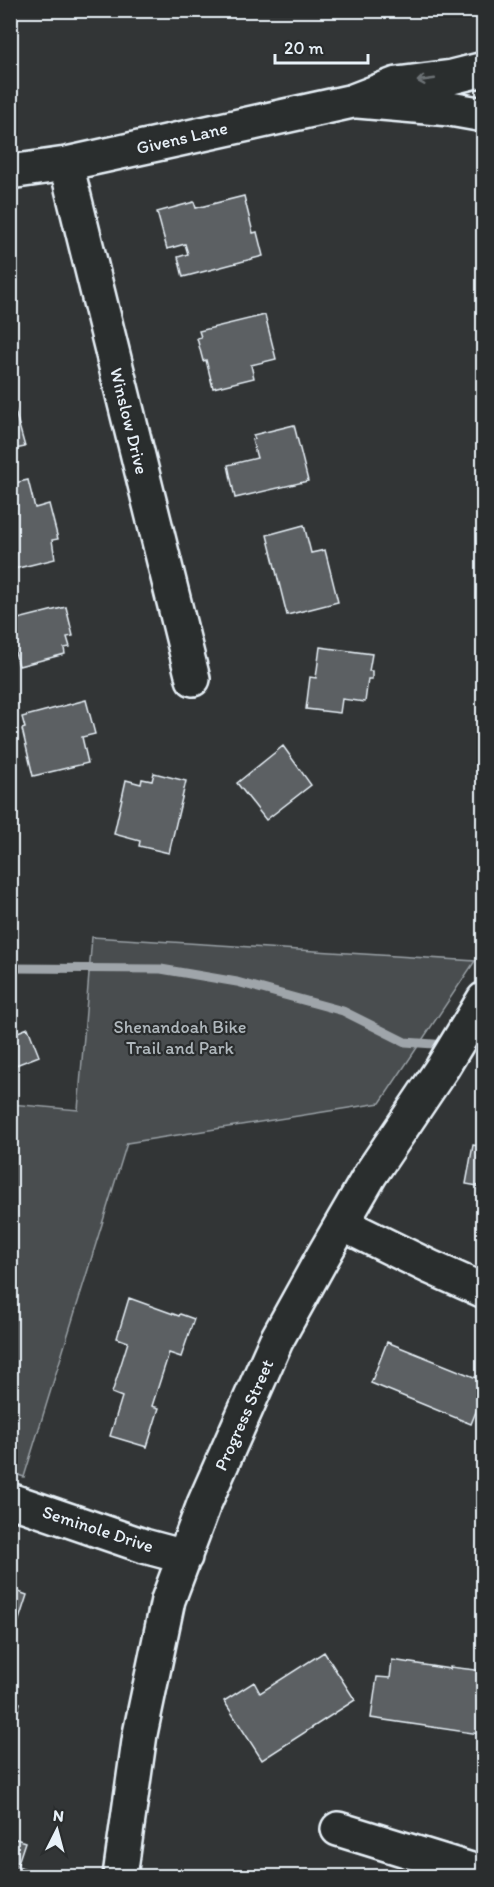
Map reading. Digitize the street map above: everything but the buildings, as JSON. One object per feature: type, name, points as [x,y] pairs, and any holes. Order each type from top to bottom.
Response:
[{"type":"street","name":"Givens Lane","points":[[10,172],[66,164],[353,101],[397,84],[483,69]]},
{"type":"street","name":"Givens Lane","points":[[353,101],[450,109],[483,115]]},
{"type":"street","name":"Winslow Drive","points":[[66,164],[193,679]]},
{"type":"street","name":"Progress Street","points":[[120,1876],[142,1723],[168,1600],[223,1457],[276,1341],[342,1224],[370,1175],[442,1068],[483,1000]]},
{"type":"street","points":[[342,1224],[483,1291]]},
{"type":"street","name":"Seminole Drive","points":[[10,1500],[144,1546],[185,1557]]},
{"type":"street","points":[[338,1829],[483,1874]]},
{"type":"green space","name":"Shenandoah Bike Trail and Park","points":[[92,937],[475,961],[380,1103],[127,1143],[24,1477],[10,1472],[11,1104],[78,1110]]},
{"type":"waterway","points":[[10,968],[161,969],[237,982],[343,1011],[405,1042],[448,1045]]},
{"type":"waterway","points":[[462,1046],[484,1047]]}]
